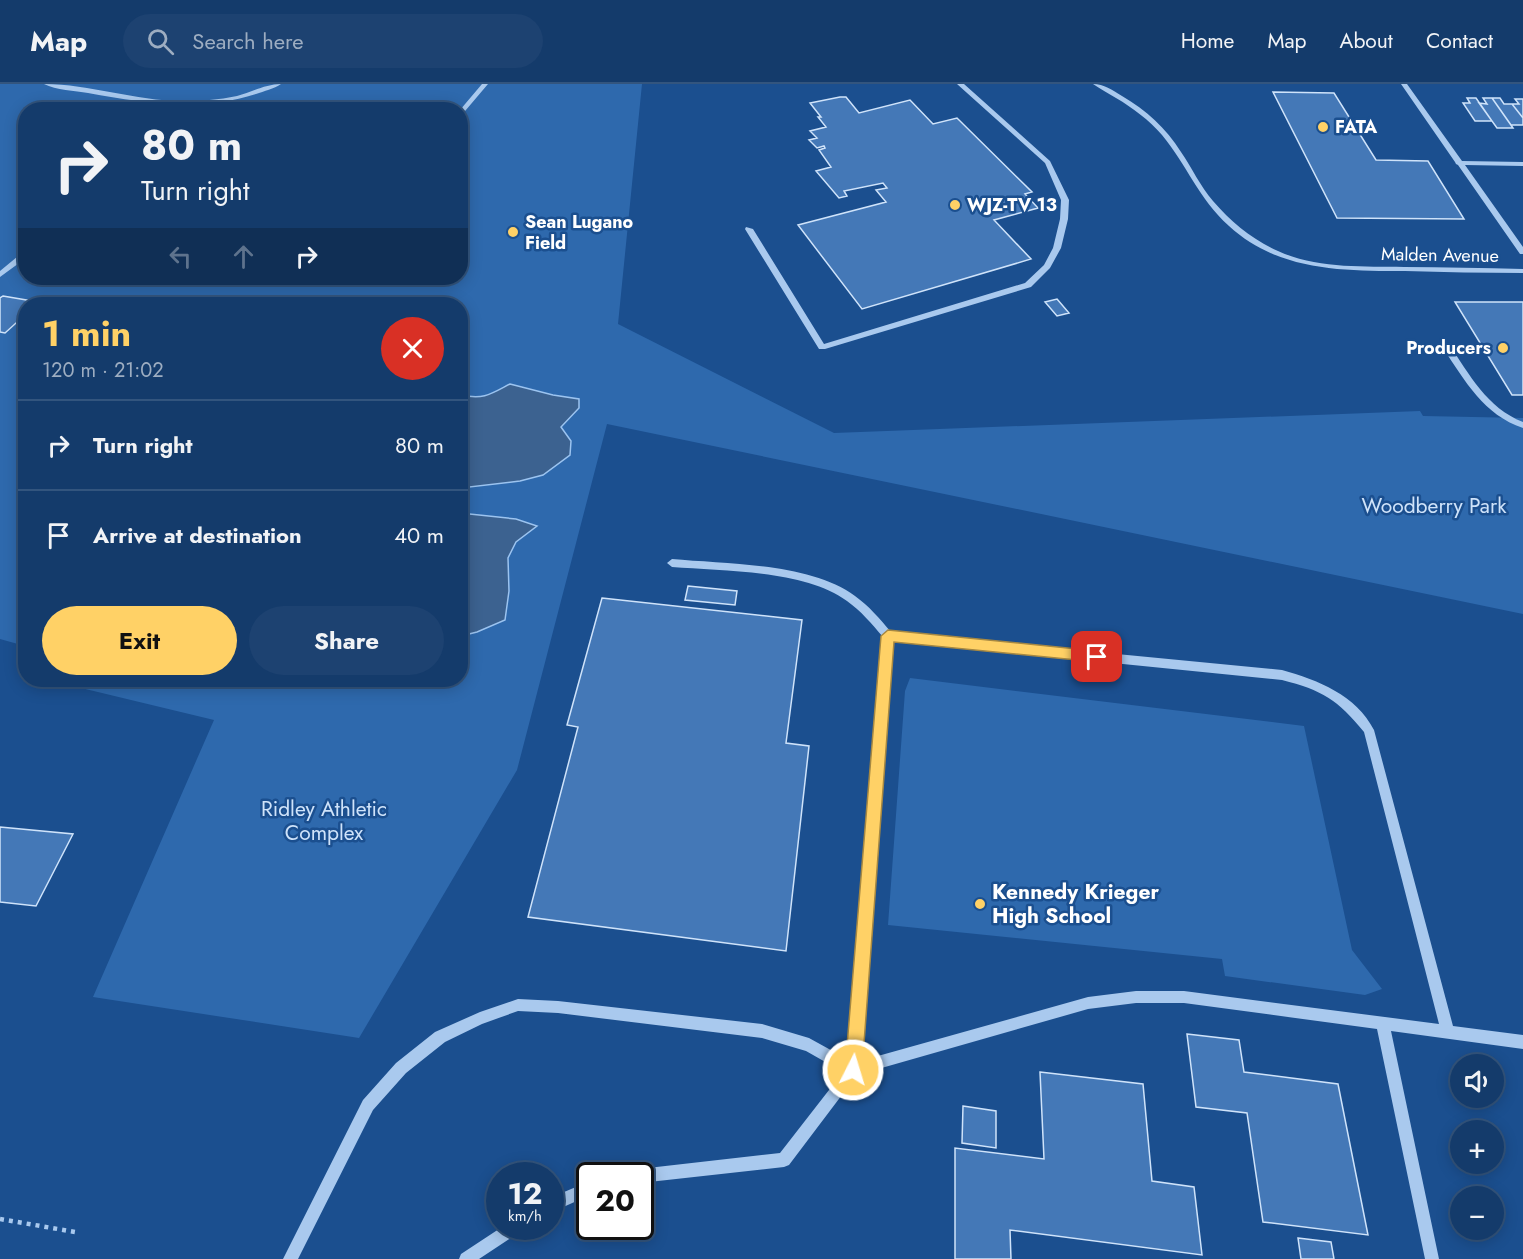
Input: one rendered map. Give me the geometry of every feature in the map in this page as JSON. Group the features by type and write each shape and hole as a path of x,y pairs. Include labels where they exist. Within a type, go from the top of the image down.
{"street":[{"path":"47,84 185,102"},
{"path":"205,102 250,94 278,84"},
{"path":"468,105 485,84"},
{"path":"749,228 822,347 1028,285 1047,266 1057,248 1065,200 1048,162 960,84"},
{"name":"Malden Avenue","path":"1096,84 1148,116 1161,129 1210,202 1246,237 1285,258 1329,268 1523,271"},
{"path":"1404,84 1458,164 1523,252"},
{"path":"1458,164 1523,164"},
{"path":"0,275 18,260"},
{"path":"1446,346 1477,391 1498,413 1523,425"},
{"path":"672,563 755,571 804,579 831,587 859,604 888,636 1282,675 1316,683 1339,696 1369,730 1372,738 1448,1033"},
{"path":"654,1174 784,1160 853,1070 888,636"},
{"path":"290,1259 368,1105 400,1068 440,1037 480,1018 518,1005 558,1007 762,1031 809,1045 853,1070 1088,1003 1136,997 1184,997 1523,1042"},
{"path":"1383,1025 1432,1259"},
{"path":"466,1259 495,1240"}],"path":[{"path":"0,1220 75,1232"}],"green space":[{"name":"Ridley Athletic Complex","path":"0,84 642,84 618,324 834,433 1420,411 1423,416 1523,418 1523,614 607,424 517,770 359,1038 93,997 214,720 77,687 468,687 468,297 18,297 18,644 0,639"},
{"path":"910,678 1304,726 1352,950 1382,989 1365,995 1225,976 1222,959 888,925 905,691"}],"shaded area":[{"path":"510,384 579,399 579,408 561,427 571,441 570,455 543,475 520,481 468,487 468,396 492,393"},
{"path":"468,514 516,519 537,526 516,542 508,558 509,591 505,620 468,634"}],"building":[{"name":"FATA","path":"1273,92 1334,93 1376,160 1428,161 1464,219 1337,218"},
{"name":"WJZ-TV 13","path":"846,97 859,113 910,100 933,124 957,118 1032,192 1025,194 1038,208 994,220 1031,259 862,309 798,225 886,202 876,190 887,188 883,183 844,191 847,196 839,198 816,171 831,167 819,150 825,148 824,146 817,148 809,140 817,138 810,131 826,127 810,103"},
{"path":"1467,98 1476,98 1492,121 1475,121 1463,103 1470,103"},
{"path":"1483,98 1492,98 1513,128 1497,128 1479,103 1487,104"},
{"path":"1492,98 1500,98 1504,104 1512,104 1523,118 1523,125 1511,125"},
{"path":"1515,99 1523,99 1523,118 1512,104 1519,104"},
{"path":"3,296 18,299 18,321 5,333 0,332 0,298"},
{"path":"1057,299 1069,313 1057,316 1045,302"},
{"name":"Producers","path":"1455,302 1523,302 1523,395 1512,395"},
{"path":"688,586 737,591 735,605 685,600"},
{"path":"602,598 802,620 786,743 809,746 786,951 528,917 578,727 567,725"},
{"path":"0,827 73,834 36,906 0,902"},
{"path":"1187,1034 1239,1040 1244,1072 1338,1084 1368,1235 1263,1222 1247,1113 1196,1107"},
{"path":"1040,1072 1143,1084 1152,1181 1194,1187 1202,1255 1010,1230 1011,1259 955,1259 955,1148 1044,1159"},
{"path":"963,1106 996,1111 996,1148 962,1143"},
{"path":"1298,1238 1331,1242 1334,1259 1301,1259"}],"place":[{"name":"FATA","path":"1323,127"},
{"name":"WJZ-TV 13","path":"955,205"},
{"name":"Sean Lugano Field","path":"513,232"},
{"name":"Producers","path":"1503,348"},
{"name":"Kennedy Krieger High School","path":"980,904"}],"route":[{"path":"853,1070 888,636 1097,657"}],"park label":[{"name":"Woodberry Park","path":"1434,506"}]}
